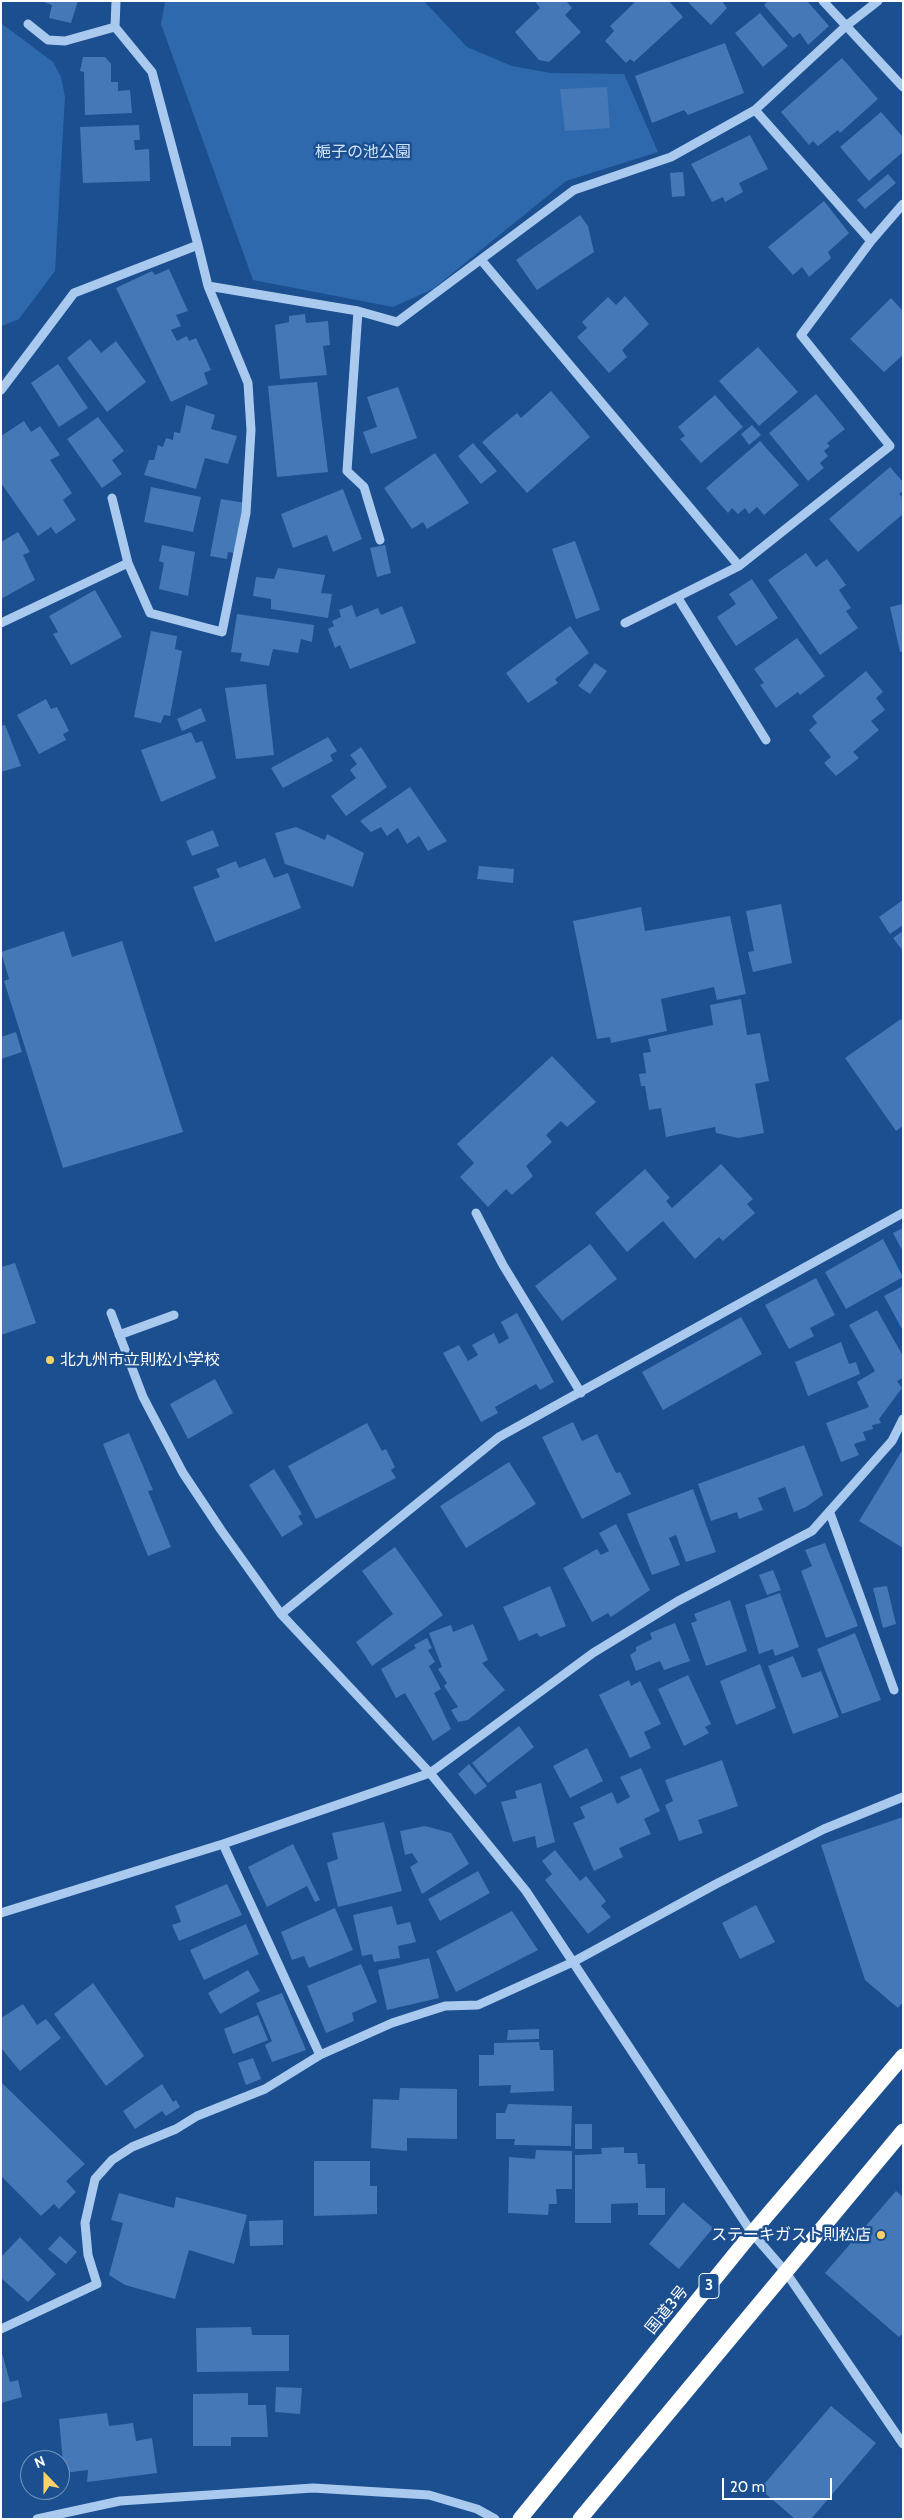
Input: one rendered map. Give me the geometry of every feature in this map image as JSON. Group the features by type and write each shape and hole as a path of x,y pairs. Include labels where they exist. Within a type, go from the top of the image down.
{"highway":[{"name":"国道3号","path":"520,2519 752,2233 903,2056"},
{"path":"580,2519 785,2271 903,2132"}],"street":[{"path":"112,498 128,562 150,613 222,632 246,513 250,430 248,383 208,286 152,72 115,27 116,1"},
{"path":"823,1 903,87"},
{"path":"208,286 358,311 398,322 482,261 574,190 671,157 755,110 846,26 878,1"},
{"path":"28,24 48,40 65,41 115,27"},
{"path":"755,110 872,241"},
{"path":"625,624 739,566 890,446 801,335 872,241 903,204"},
{"path":"1,390 74,293 198,245"},
{"path":"482,261 739,566"},
{"path":"358,311 347,471 364,487 380,540"},
{"path":"1,623 128,562"},
{"path":"678,598 766,740"},
{"path":"476,1213 503,1265 581,1393"},
{"path":"282,1614 499,1437 903,1213"},
{"path":"111,1312 143,1397 183,1473 221,1530 282,1614 430,1773 526,1891 752,2233 785,2271 903,2444"},
{"path":"119,1335 174,1315"},
{"path":"1,1913 223,1844 430,1773 593,1653 678,1601 812,1531 830,1513 892,1440 903,1419"},
{"path":"830,1513 894,1690"},
{"path":"1,2329 97,2284 88,2255 85,2224 96,2179 112,2160 132,2147 176,2129 198,2116 265,2089 320,2055 392,2023 446,2006 478,2005 573,1962 716,1884 824,1830 903,1797"},
{"path":"223,1844 320,2055"},
{"path":"37,2519 120,2501 313,2488 429,2495 476,2509 495,2519"}],"green space":[{"name":"梔子の池公園","path":"165,1 424,1 467,47 512,66 551,73 624,74 658,152 566,181 433,289 393,307 253,280 161,24"},
{"path":"1,23 53,62 61,77 65,97 55,271 19,319 2,326"}],"building":[{"path":"41,1 78,1 71,23 49,18 52,5"},
{"path":"535,1 566,1 572,8 565,15 581,32 549,62 539,60 515,32 540,8"},
{"path":"636,1 669,1 683,17 634,62 630,59 626,63 605,41 614,31 610,26"},
{"path":"687,1 722,1 727,8 711,25"},
{"path":"768,1 807,1 829,26 808,45 800,33 793,38 764,5"},
{"path":"760,13 788,46 763,67 735,33"},
{"path":"725,43 744,93 688,115 684,110 652,123 635,76"},
{"path":"83,57 105,57 111,64 111,82 118,82 118,91 130,90 132,113 85,115 84,72 80,71"},
{"path":"842,58 878,99 840,133 838,130 818,146 813,141 809,145 781,112"},
{"path":"607,87 610,128 565,131 560,89"},
{"path":"881,112 903,137 903,152 869,181 840,147"},
{"path":"139,125 140,140 134,140 135,150 149,149 150,181 83,183 80,127"},
{"path":"750,135 768,169 739,183 743,192 725,202 723,197 712,202 691,164"},
{"path":"683,172 685,196 672,197 670,173"},
{"path":"888,174 896,183 865,209 857,200"},
{"path":"824,201 849,233 828,252 831,258 809,277 802,267 793,275 768,247"},
{"path":"580,215 588,226 594,252 537,290 516,260"},
{"path":"169,269 188,311 176,315 181,326 171,330 177,341 187,336 189,341 196,338 211,370 204,373 208,384 171,402 116,288 152,271 155,275"},
{"path":"625,296 649,324 622,350 627,357 609,373 577,337 587,328 582,322 608,297 616,305"},
{"path":"891,298 903,311 903,355 884,372 850,339"},
{"path":"305,314 306,323 328,321 330,345 323,346 327,375 280,379 275,325 289,322 289,316"},
{"path":"90,339 101,353 116,341 146,382 107,412 67,358"},
{"path":"758,347 798,392 759,426 719,381"},
{"path":"58,364 88,408 59,427 31,383"},
{"path":"317,382 328,472 277,477 268,386"},
{"path":"398,387 417,438 371,454 363,432 377,427 367,397"},
{"path":"551,391 590,437 527,493 482,442 517,413 521,418"},
{"path":"816,394 845,429 827,443 830,446 824,451 828,456 820,463 824,468 808,481 769,433"},
{"path":"715,395 743,427 701,463 680,439 685,436 678,427"},
{"path":"186,405 215,415 211,429 237,436 228,464 205,458 196,489 144,475 149,460 154,460 158,445 163,447 166,438 173,440 174,432 180,433"},
{"path":"98,417 124,451 112,460 122,474 102,488 67,439"},
{"path":"24,421 31,432 40,426 60,455 50,460 72,493 63,500 76,520 56,534 51,527 38,536 1,483 1,436"},
{"path":"752,425 761,435 749,445 741,434"},
{"path":"760,441 799,485 764,515 757,507 749,514 745,508 738,514 732,508 728,513 706,488"},
{"path":"473,443 497,471 481,484 458,456"},
{"path":"435,453 469,503 427,529 423,522 412,529 384,488"},
{"path":"890,467 903,482 903,491 899,494 903,498 903,514 858,552 829,519"},
{"path":"151,487 201,497 193,532 144,522"},
{"path":"343,489 362,539 333,552 327,535 293,548 281,514"},
{"path":"221,499 245,503 235,553 228,552 227,559 210,556"},
{"path":"18,532 30,552 23,555 35,580 1,599 1,542"},
{"path":"575,541 600,610 576,619 552,549"},
{"path":"162,545 195,552 188,596 159,589 164,563 159,561"},
{"path":"385,545 391,573 377,577 370,548"},
{"path":"806,553 816,567 827,559 846,585 839,590 851,608 846,611 858,628 820,655 768,580"},
{"path":"278,568 325,575 321,593 332,594 328,618 271,609 271,599 253,596 256,577 274,579"},
{"path":"752,579 778,618 736,646 717,617 736,604 729,594"},
{"path":"95,590 122,637 71,665 53,634 58,632 49,616"},
{"path":"903,604 903,652 900,652 890,607"},
{"path":"352,605 356,617 378,608 381,615 402,606 416,643 350,669 340,645 335,648 328,629 334,626 332,621 341,617 339,610"},
{"path":"237,614 314,625 312,642 301,639 298,653 273,649 269,666 240,661 242,653 231,652"},
{"path":"570,626 589,653 555,679 558,683 528,703 506,673"},
{"path":"151,631 177,636 175,649 182,651 170,716 164,715 161,723 134,717"},
{"path":"797,638 825,676 800,695 798,692 776,708 760,685 764,683 754,669"},
{"path":"595,663 607,671 590,694 578,686"},
{"path":"866,671 883,692 876,698 885,710 871,721 879,730 853,752 859,758 836,776 824,763 831,757 809,730 817,723 812,716"},
{"path":"266,684 274,755 236,759 225,688"},
{"path":"46,699 51,709 57,707 69,731 63,734 66,740 39,754 17,715"},
{"path":"201,708 206,721 182,731 177,719"},
{"path":"5,725 21,766 1,772 1,726"},
{"path":"191,732 196,743 202,741 216,778 161,802 141,750"},
{"path":"328,737 337,751 330,755 333,761 283,788 271,768"},
{"path":"361,747 387,787 346,816 331,796 356,778 350,770 357,764 350,755"},
{"path":"410,787 447,841 428,851 419,836 407,844 398,828 387,836 381,827 371,832 360,821"},
{"path":"296,827 325,840 327,834 364,853 353,887 285,864 275,833"},
{"path":"213,830 219,846 192,856 186,841"},
{"path":"265,858 274,878 288,873 301,908 215,942 193,887 220,877 216,869 236,861 239,868"},
{"path":"479,866 514,869 513,883 477,879"},
{"path":"903,900 903,925 890,934 879,917"},
{"path":"781,904 792,963 753,972 748,952 754,951 746,911"},
{"path":"641,907 645,931 730,916 746,994 717,1000 714,987 661,999 667,1031 611,1043 610,1037 597,1039 573,921"},
{"path":"64,931 72,957 122,941 183,1132 63,1168 4,981 9,979 1,952"},
{"path":"903,931 903,951 893,938"},
{"path":"741,999 747,1035 760,1033 769,1081 755,1084 764,1133 738,1138 716,1133 715,1127 666,1137 661,1108 649,1110 645,1086 641,1086 639,1074 646,1073 643,1053 651,1052 648,1039 713,1025 710,1005"},
{"path":"901,1019 903,1022 903,1126 896,1131 845,1058"},
{"path":"16,1032 22,1052 1,1059 1,1037"},
{"path":"552,1056 596,1102 567,1127 561,1121 546,1135 552,1142 526,1166 533,1176 512,1195 506,1189 488,1207 460,1177 474,1163 457,1144"},
{"path":"721,1164 753,1199 747,1204 755,1213 723,1241 719,1237 695,1259 663,1221 627,1252 595,1213 645,1169 670,1198 666,1201 672,1208"},
{"path":"903,1228 903,1252 893,1233"},
{"path":"883,1239 903,1277 846,1309 825,1272"},
{"path":"590,1244 617,1279 562,1321 535,1286"},
{"path":"15,1263 36,1323 1,1335 1,1267"},
{"path":"816,1278 835,1315 810,1328 814,1336 789,1349 765,1305"},
{"path":"903,1286 903,1331 884,1296"},
{"path":"877,1310 903,1356 903,1378 897,1381 902,1388 879,1419 881,1423 872,1425 873,1429 863,1432 866,1440 854,1444 859,1455 841,1462 826,1423 869,1407 857,1382 875,1371 849,1325"},
{"path":"517,1313 554,1382 540,1390 536,1384 495,1407 498,1413 481,1422 443,1353 459,1345 468,1361 478,1355 472,1345 494,1333 499,1344 509,1338 501,1322"},
{"path":"741,1317 762,1354 663,1410 642,1372"},
{"path":"841,1342 849,1364 856,1362 860,1374 808,1396 795,1362"},
{"path":"215,1379 233,1413 188,1439 170,1404"},
{"path":"573,1422 582,1441 597,1434 616,1473 620,1472 631,1494 582,1519 542,1437"},
{"path":"367,1423 382,1451 386,1449 395,1467 391,1470 396,1478 316,1519 288,1466"},
{"path":"129,1433 153,1490 148,1491 171,1547 148,1556 103,1444"},
{"path":"804,1445 823,1495 806,1507 794,1512 785,1487 758,1498 763,1510 739,1519 737,1512 711,1521 698,1484"},
{"path":"903,1449 903,1548 859,1521"},
{"path":"509,1462 536,1504 466,1548 440,1506"},
{"path":"274,1469 302,1514 298,1516 303,1524 282,1537 249,1485"},
{"path":"693,1489 716,1552 686,1562 676,1535 669,1538 680,1565 652,1575 627,1514"},
{"path":"616,1524 650,1590 611,1617 608,1613 592,1622 563,1568 597,1549 601,1555 609,1551 599,1533"},
{"path":"825,1543 858,1626 826,1638 801,1571 812,1566 805,1550"},
{"path":"395,1547 443,1615 372,1666 356,1642 393,1614 362,1571"},
{"path":"773,1570 781,1590 767,1595 759,1575"},
{"path":"550,1586 566,1626 540,1637 537,1633 519,1641 503,1607"},
{"path":"887,1586 896,1624 883,1628 873,1588"},
{"path":"780,1593 799,1647 775,1656 773,1649 759,1654 745,1605"},
{"path":"730,1600 747,1651 706,1666 691,1623 697,1621 694,1614"},
{"path":"675,1623 690,1661 664,1670 660,1661 636,1671 630,1655 636,1651 636,1647 652,1639 650,1633"},
{"path":"473,1624 488,1660 482,1663 505,1690 468,1720 458,1722 451,1710 458,1707 444,1686 447,1683 438,1669 442,1667 429,1633 451,1625 453,1632"},
{"path":"855,1633 881,1700 842,1714 817,1649"},
{"path":"427,1638 432,1648 428,1650 435,1662 429,1666 441,1689 434,1693 451,1729 433,1741 405,1693 396,1698 381,1669 416,1648 414,1645"},
{"path":"793,1656 802,1678 821,1671 839,1717 793,1734 768,1666"},
{"path":"760,1664 776,1708 736,1725 720,1681"},
{"path":"688,1675 711,1724 705,1727 709,1733 684,1746 658,1689"},
{"path":"629,1680 631,1686 640,1681 661,1724 644,1732 651,1748 630,1758 599,1695"},
{"path":"519,1726 534,1747 488,1783 472,1763"},
{"path":"587,1748 603,1781 570,1798 553,1766"},
{"path":"722,1760 738,1806 698,1820 703,1833 679,1841 665,1805 673,1801 665,1780"},
{"path":"469,1764 487,1786 475,1795 458,1774"},
{"path":"641,1768 660,1811 644,1819 651,1834 619,1848 623,1857 594,1871 573,1823 585,1818 580,1807 612,1792 617,1804 630,1797 620,1777"},
{"path":"541,1783 555,1842 537,1848 535,1836 513,1842 501,1802 517,1798 515,1791"},
{"path":"903,1817 903,2002 898,2008 865,1980 821,1845"},
{"path":"384,1822 402,1891 338,1907 327,1863 338,1859 332,1833"},
{"path":"425,1826 451,1833 469,1864 422,1894 410,1867 418,1862 412,1853 405,1855 400,1831"},
{"path":"293,1844 320,1900 315,1902 307,1886 267,1907 248,1867"},
{"path":"555,1850 580,1881 586,1876 606,1901 601,1906 611,1917 588,1934 545,1880 552,1874 542,1861"},
{"path":"478,1871 490,1893 440,1921 428,1899"},
{"path":"227,1884 242,1915 179,1941 172,1925 181,1922 175,1906"},
{"path":"756,1905 775,1942 740,1959 722,1923"},
{"path":"392,1906 397,1925 410,1922 416,1942 398,1946 400,1958 374,1962 372,1954 362,1956 353,1915"},
{"path":"335,1908 353,1950 309,1968 304,1956 292,1960 281,1932"},
{"path":"512,1911 538,1950 456,1992 436,1951"},
{"path":"246,1924 259,1954 204,1980 190,1950"},
{"path":"429,1958 439,1998 387,2010 378,1970"},
{"path":"361,1964 377,2002 352,2013 354,2021 326,2033 307,1986"},
{"path":"248,1970 260,1991 220,2014 208,1993"},
{"path":"93,1983 144,2056 106,2086 54,2014"},
{"path":"282,1993 306,2050 272,2062 265,2045 272,2041 256,2003"},
{"path":"23,2004 37,2025 46,2019 61,2038 20,2071 1,2048 1,2018"},
{"path":"258,2015 268,2040 233,2054 224,2029"},
{"path":"539,2029 539,2039 507,2040 508,2030"},
{"path":"539,2042 540,2050 553,2050 554,2091 510,2093 511,2085 479,2086 479,2055 494,2055 494,2043"},
{"path":"253,2058 261,2079 246,2085 238,2063"},
{"path":"1,2082 85,2164 66,2181 76,2192 59,2209 54,2204 41,2216 1,2176"},
{"path":"162,2084 173,2102 176,2100 180,2107 166,2116 162,2111 135,2129 123,2111"},
{"path":"400,2088 457,2089 457,2139 407,2138 407,2151 371,2148 373,2099 399,2100"},
{"path":"508,2104 572,2106 571,2146 514,2145 515,2139 496,2139 496,2113 505,2113"},
{"path":"575,2124 592,2124 592,2149 575,2149"},
{"path":"624,2147 624,2153 637,2153 638,2164 645,2164 646,2188 665,2188 665,2215 638,2215 638,2203 611,2204 611,2223 575,2223 575,2155 602,2154 601,2148"},
{"path":"536,2150 572,2151 572,2189 556,2189 557,2204 549,2204 548,2215 508,2213 509,2157 535,2159"},
{"path":"314,2161 370,2161 370,2186 377,2186 377,2214 314,2216"},
{"name":"ステーキガスト則松店","path":"896,2191 903,2197 903,2333 899,2337 825,2273"},
{"path":"119,2193 174,2208 176,2197 247,2215 234,2264 189,2250 175,2299 125,2285 109,2275 123,2223 111,2220"},
{"path":"683,2202 713,2228 679,2269 649,2244"},
{"path":"283,2220 283,2245 250,2246 249,2221"},
{"path":"60,2236 77,2252 66,2264 48,2249"},
{"path":"20,2237 56,2274 28,2302 1,2278 1,2257"},
{"path":"251,2327 252,2335 289,2335 289,2371 197,2372 196,2328"},
{"path":"2,2353 10,2382 18,2380 22,2397 1,2403"},
{"path":"276,2387 302,2388 300,2414 275,2412"},
{"path":"248,2393 248,2405 266,2405 268,2437 231,2437 231,2446 193,2446 193,2394"},
{"path":"831,2406 876,2443 811,2519 795,2519 760,2489"},
{"path":"107,2413 109,2426 133,2423 136,2441 152,2438 157,2473 87,2482 88,2470 70,2472 70,2450 62,2450 59,2419"}],"place":[{"name":"北九州市立則松小学校","path":"50,1360"},
{"name":"ステーキガスト則松店","path":"881,2235"}]}
